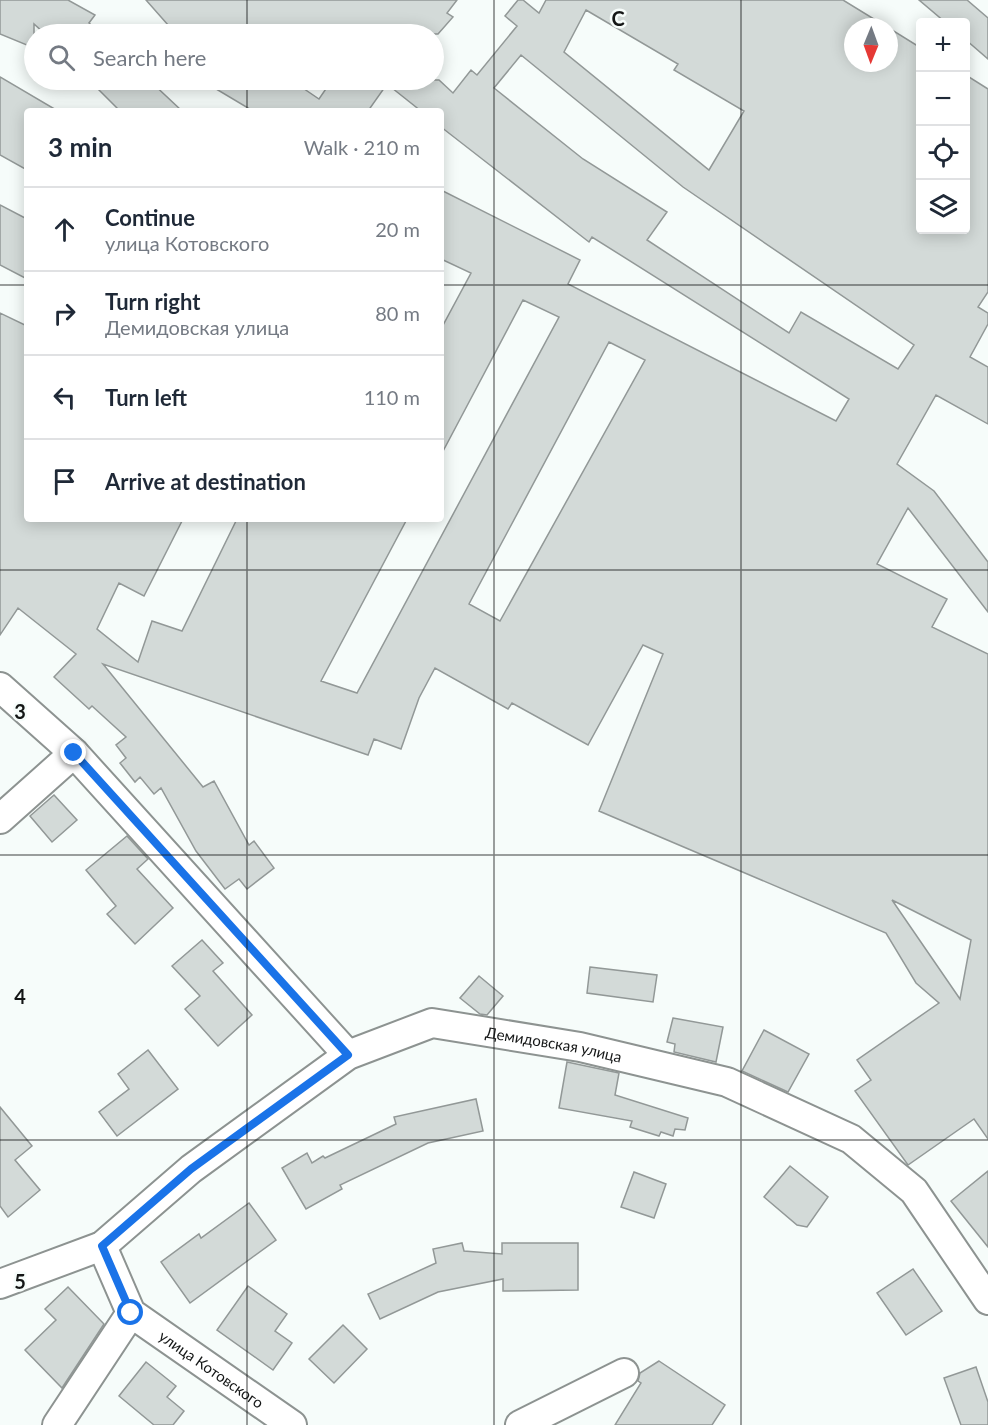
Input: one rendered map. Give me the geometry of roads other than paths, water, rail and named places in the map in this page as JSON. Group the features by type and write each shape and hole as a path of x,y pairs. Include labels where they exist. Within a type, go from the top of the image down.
{"street":[{"path":"0,687 74,753 348,1055"},
{"path":"0,819 74,753"},
{"name":"Демидовская улица","path":"102,1246 191,1169 348,1055 432,1023 579,1047 727,1082 851,1139 914,1191 988,1300"},
{"path":"0,1284 102,1246 131,1313 57,1425"},
{"name":"улица Котовского","path":"131,1313 292,1425"},
{"path":"520,1425 624,1373"}]}
